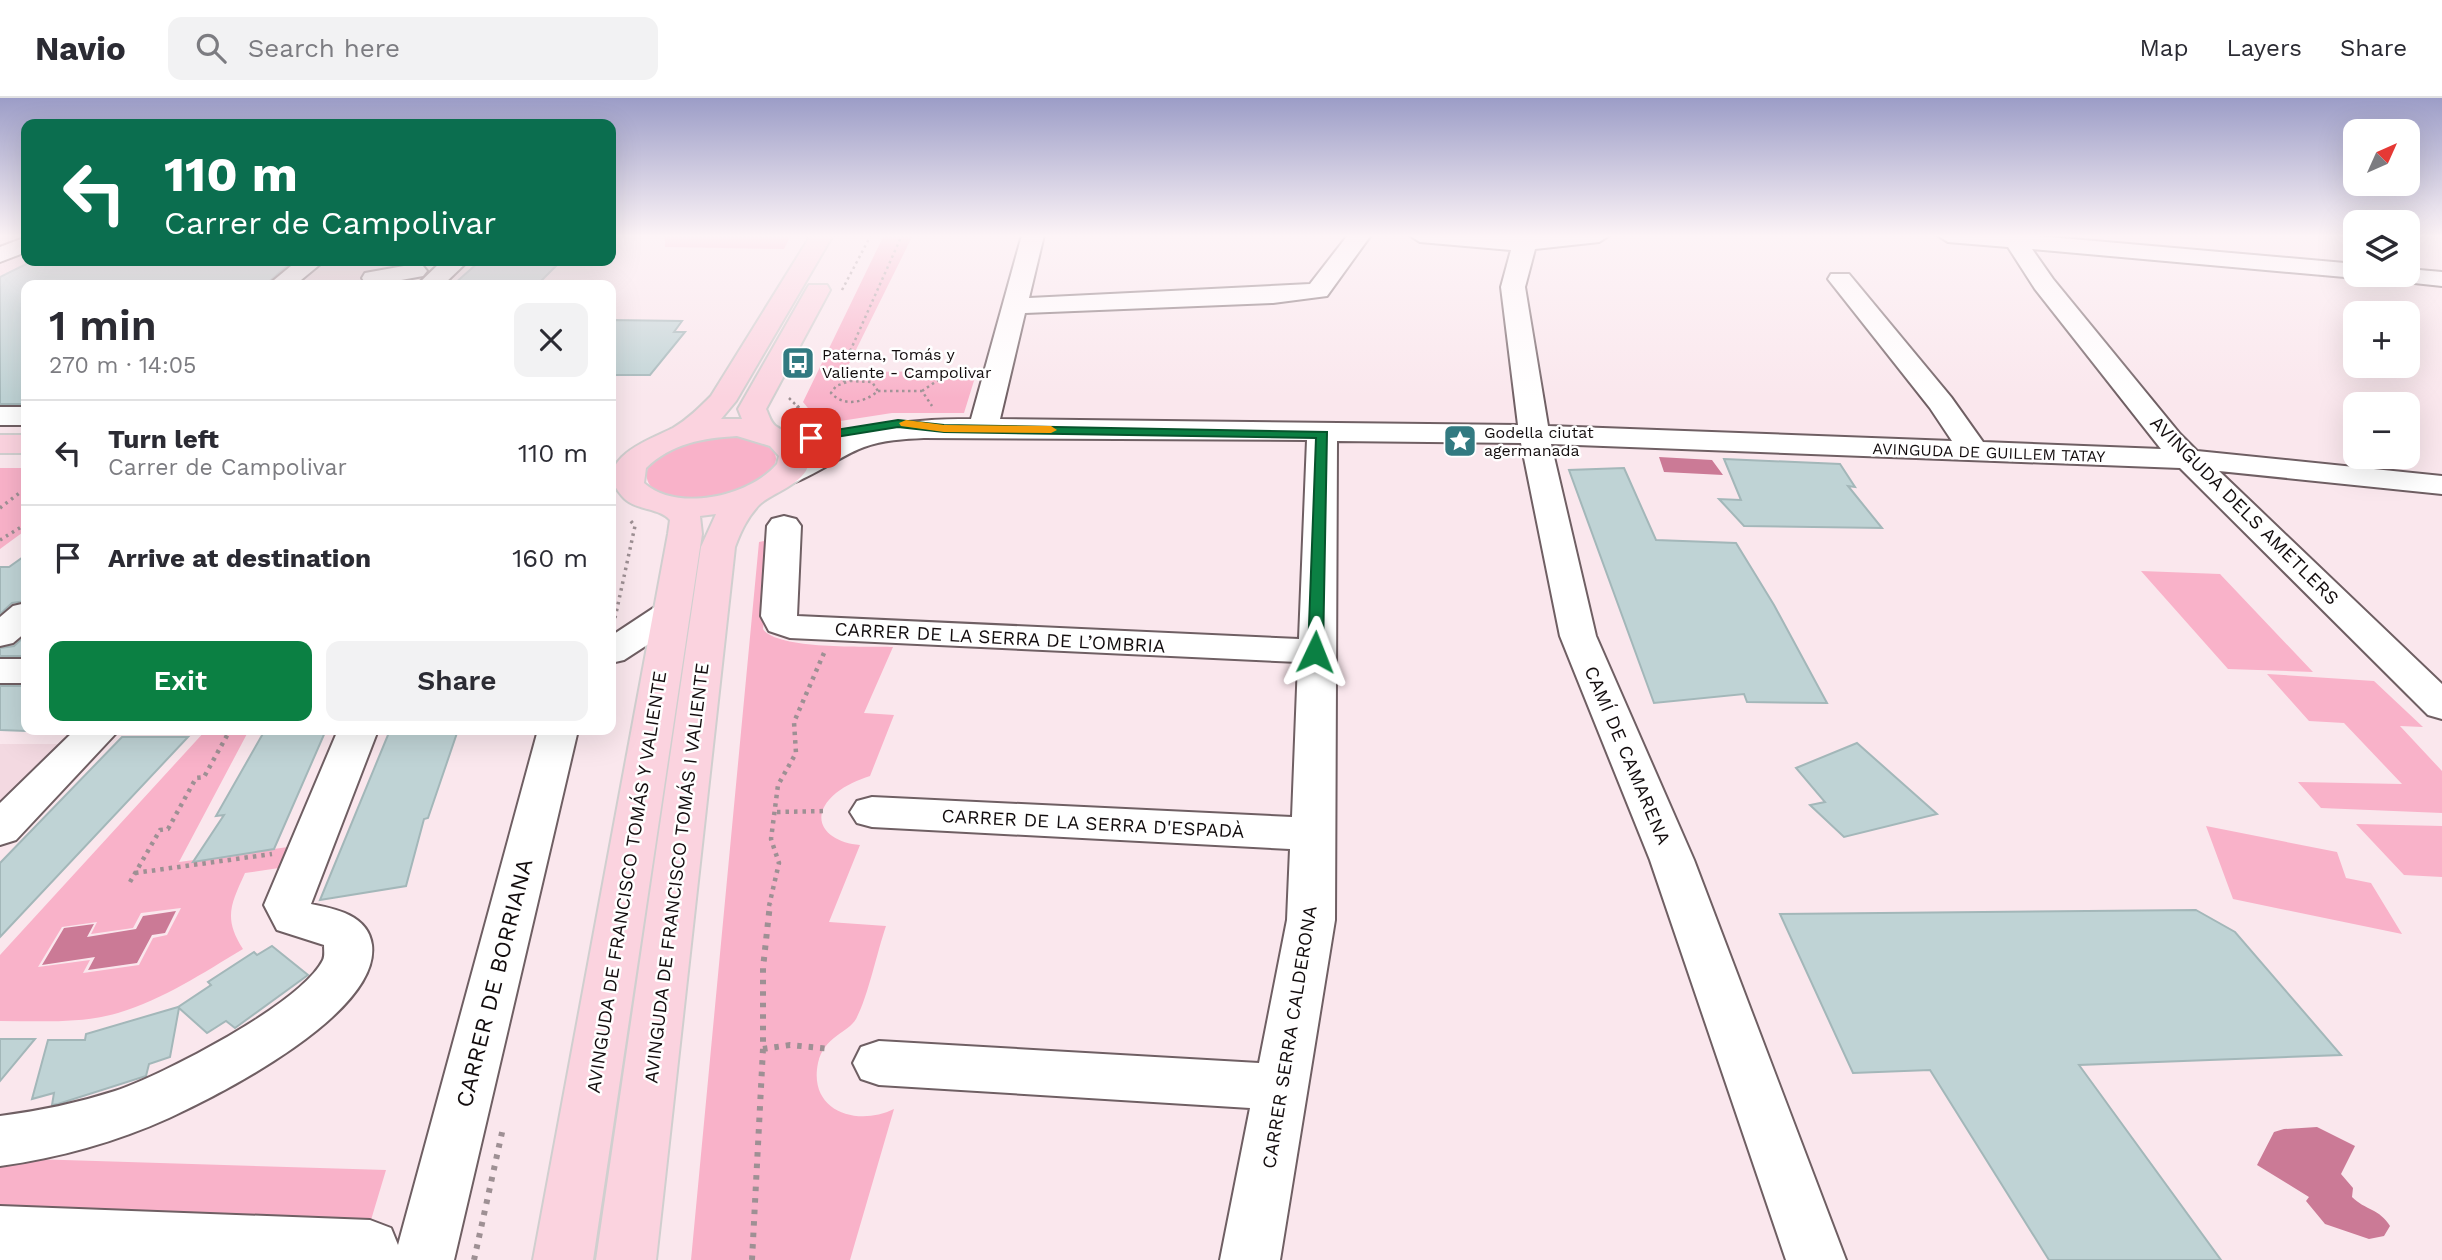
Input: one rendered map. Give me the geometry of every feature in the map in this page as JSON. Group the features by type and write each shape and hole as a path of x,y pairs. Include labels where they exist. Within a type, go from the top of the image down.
{"main road":[{"path":"765,488 703,507 676,508 639,497 619,474 703,421 722,401 789,289"},
{"path":"768,432 752,409 819,289"},
{"path":"616,448 723,428 768,432"},
{"name":"AVINGUDA DE FRANCISCO TOMÁS I VALIENTE","path":"626,1260 718,547 730,518 790,467 793,454 788,443 768,432"},
{"path":"0,444 21,444"},
{"path":"0,455 21,456"},
{"name":"AVINGUDA DE FRANCISCO TOMÁS Y VALIENTE","path":"563,1260 686,519 676,508"}],"street":[{"path":"983,428 1018,289"},
{"path":"1014,306 1273,296 1319,289"},
{"name":"CAMÍ DE CAMARENA","path":"1513,289 1534,434 1577,636 1672,860 1816,1260"},
{"path":"1848,289 1941,403 1975,451"},
{"name":"AVINGUDA DELS AMETLERS","path":"2048,289 2169,440 2442,706"},
{"path":"0,416 21,416"},
{"path":"768,432 822,437 898,423 939,419"},
{"path":"765,488 811,458 848,441 939,419"},
{"name":"AVINGUDA DE GUILLEM TATAY","path":"939,419 983,428 1322,434 1534,434 2189,459 2442,485"},
{"name":"CARRER SERRA CALDERONA","path":"1250,1260 1311,920 1322,434"},
{"path":"0,436 21,437"},
{"name":"CARRER DE LA SERRA DE L’OMBRIA","path":"785,526 779,616 790,626 1315,652"},
{"path":"616,636 671,613"},
{"path":"0,635 21,618"},
{"path":"0,671 21,671"},
{"path":"0,829 94,735"},
{"path":"0,1141 34,1137 88,1124 178,1090 275,1033 331,989 346,969 350,951 348,939 337,930 294,916 287,905 356,735"},
{"name":"CARRER DE BORRIANA","path":"430,1252 557,735"},
{"name":"CARRER DE LA SERRA D'ESPADÀ","path":"872,812 1313,834"},
{"path":"879,1063 1282,1087"},
{"path":"0,1234 279,1252 370,1248"}],"path":[{"path":"845,383 839,376 878,289"},
{"path":"878,391 872,382 845,383 831,393 836,399 864,400 878,391 922,391 947,374 998,374"},
{"path":"922,391 939,419"},
{"path":"0,508 21,493"},
{"path":"616,619 635,526 627,516"},
{"path":"0,540 21,527"},
{"path":"752,1260 763,1049 764,968 769,907 779,863 771,839 778,785 796,753 794,722 826,650"},
{"path":"131,882 160,830 168,829 196,778 204,777 227,735"},
{"path":"776,812 828,811"},
{"path":"135,873 277,853"},
{"path":"763,1049 790,1045 831,1049"}],"shaded area":[{"path":"0,289 21,289 21,424 0,424"},
{"path":"858,289 886,289 845,372 977,371 964,413 892,413 821,424 803,402"},
{"path":"732,436 766,445 776,456 769,472 759,481 732,494 701,500 671,497 659,493 649,484 647,471 652,461 661,453 696,440"},
{"path":"1659,457 1712,460 1723,475 1664,472"},
{"path":"0,468 21,468 21,534 0,549"},
{"path":"764,541 771,547 763,629 772,636 803,644 893,647 864,713 894,715 870,776 836,793 822,812 824,828 830,835 838,840 860,845 829,922 886,926 856,1019 825,1047 818,1063 820,1093 838,1111 865,1116 894,1109 850,1260 691,1260 759,542"},
{"path":"2141,571 2220,574 2313,672 2228,669"},
{"path":"2267,674 2374,681 2423,727 2400,726 2442,771 2442,813 2321,808 2298,782 2402,784 2344,723 2309,721"},
{"path":"201,735 246,735 179,862 288,847 279,868 245,873 240,884 233,902 231,920 243,949 183,985 118,1013 60,1021 0,1021 0,955","holes":["181,908 167,935 153,938 139,965 83,973 90,960 38,967 62,927 97,922 91,934 133,928 141,913"]},
{"path":"0,744 65,744 0,808"},
{"path":"2356,824 2442,826 2442,877 2404,875"},
{"path":"2206,826 2337,852 2346,878 2371,883 2402,934 2233,899"},
{"path":"176,911 165,933 152,935 137,963 88,970 95,957 42,965 64,928 94,924 87,937 136,929 143,916"},
{"path":"2317,1127 2355,1146 2341,1174 2353,1188 2352,1197 2386,1220 2390,1226 2384,1236 2369,1239 2325,1224 2306,1201 2309,1197 2257,1165 2274,1132"},
{"path":"0,1158 386,1170 359,1260 0,1260"}],"building":[{"path":"0,289 21,289 21,404 0,404"},
{"path":"616,320 682,321 674,332 685,332 650,375 616,375"},
{"path":"1724,459 1840,464 1855,487 1848,486 1882,528 1744,526 1719,499 1741,500"},
{"path":"1624,468 1656,540 1736,543 1774,605 1827,703 1747,702 1744,694 1654,703 1569,470"},
{"path":"21,559 21,602 12,603 0,614 0,567 9,567"},
{"path":"21,640 21,656 0,656 0,648 14,646"},
{"path":"0,686 21,686 21,731 0,730"},
{"path":"262,735 324,735 274,849 193,862 224,815 216,816"},
{"path":"388,735 456,735 428,818 424,819 406,886 320,900"},
{"path":"122,737 188,737 0,937 0,863"},
{"path":"1857,743 1937,814 1844,837 1810,805 1825,802 1796,768"},
{"path":"2196,910 2235,932 2341,1055 2079,1065 2221,1260 2049,1260 1930,1070 1853,1073 1780,914"},
{"path":"272,946 308,975 235,1028 226,1021 207,1033 179,1008 170,1057 149,1064 146,1076 58,1104 52,1105 54,1093 32,1099 48,1040 85,1040 86,1034 178,1007 211,985 208,982 254,952 257,955"},
{"path":"0,1039 35,1039 0,1081"}],"slow traffic":[{"path":"906,423 944,428 1051,430"}],"place":[{"name":"Paterna, Tomás y Valiente - Campolivar","path":"798,363"},
{"name":"Godella ciutat agermanada","path":"1460,441"}],"route":[{"path":"811,438 898,423 944,428 1322,434 1315,652"}]}
